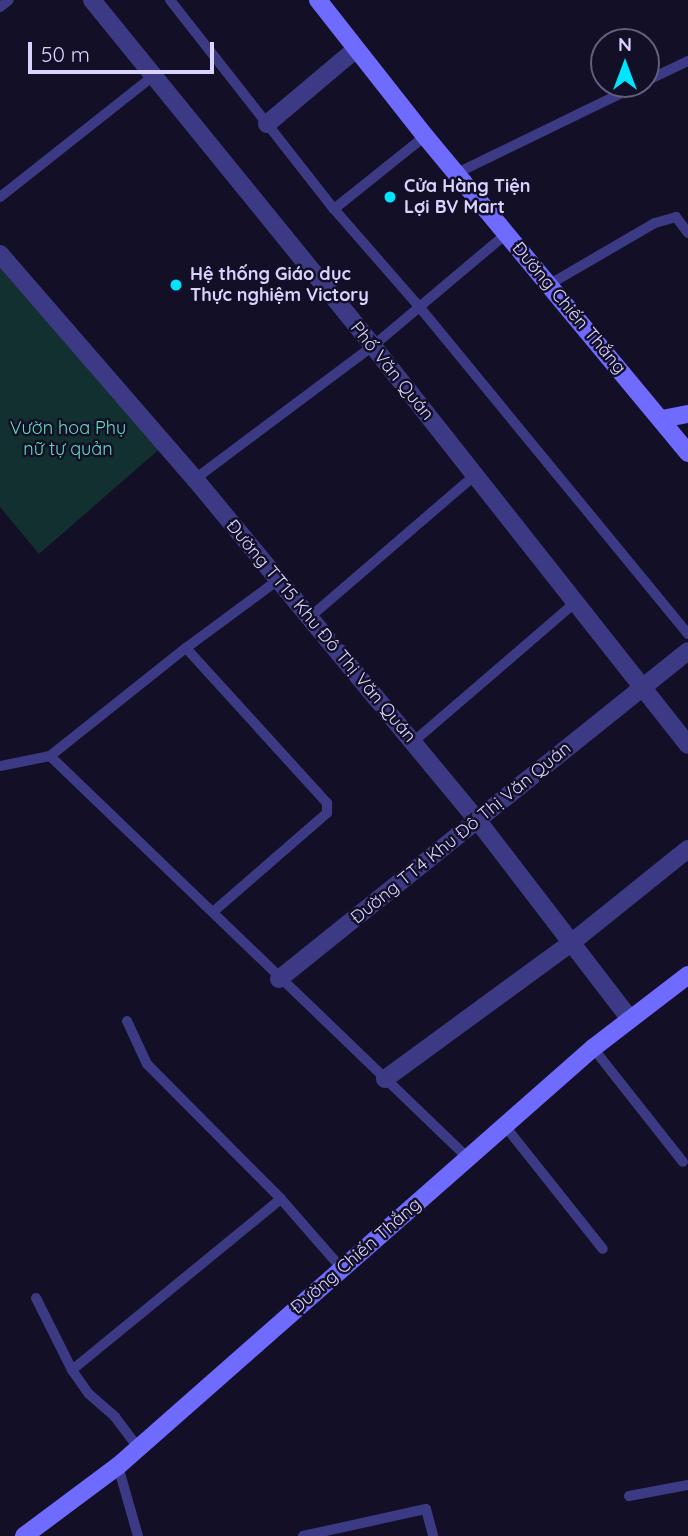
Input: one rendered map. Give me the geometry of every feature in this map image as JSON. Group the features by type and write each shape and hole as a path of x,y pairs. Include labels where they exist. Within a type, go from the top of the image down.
{"street":[{"name":"Phố Văn Quán","path":"92,0 373,346 688,745"},
{"name":"Đường Chiến Thắng","path":"318,0 425,136 687,450"},
{"path":"267,124 355,50"},
{"name":"Đường TT15 Khu Đô Thị Văn Quán","path":"0,254 195,479 413,742 478,821 630,1019"},
{"path":"662,419 688,414"},
{"name":"Đường TT4 Khu Đô Thị Văn Quán","path":"279,979 688,651"},
{"path":"385,1079 571,943 688,849"},
{"name":"Đường Chiến Thắng","path":"24,1536 118,1466 593,1048 688,975"}],"lane":[{"path":"0,7 9,0"},
{"path":"170,0 334,209 419,307 688,634"},
{"path":"660,74 688,61"},
{"path":"0,197 153,76"},
{"path":"457,173 611,98"},
{"path":"334,209 425,136"},
{"path":"550,284 655,223 676,217 688,233"},
{"path":"195,479 373,346 507,233"},
{"path":"310,617 475,475"},
{"path":"0,766 50,756 186,648 278,580"},
{"path":"413,742 576,602"},
{"path":"186,648 327,803 327,813 213,912"},
{"path":"50,756 468,1158"},
{"path":"127,1021 147,1064 281,1199 342,1269"},
{"path":"593,1048 683,1163"},
{"path":"505,1126 603,1249"},
{"path":"72,1370 281,1199"},
{"path":"37,1298 72,1370 89,1394 115,1417 138,1447"},
{"path":"118,1466 138,1536"},
{"path":"629,1496 688,1485"},
{"path":"303,1536 426,1509 433,1536"}],"green space":[{"name":"Vườn hoa Phụ nữ tự quản","path":"0,261 163,446 39,554 0,507"}],"place":[{"name":"Cửa Hàng Tiện Lợi BV Mart","path":"390,197"},
{"name":"Hệ thống Giáo dục Thực nghiệm Victory","path":"176,285"}]}
